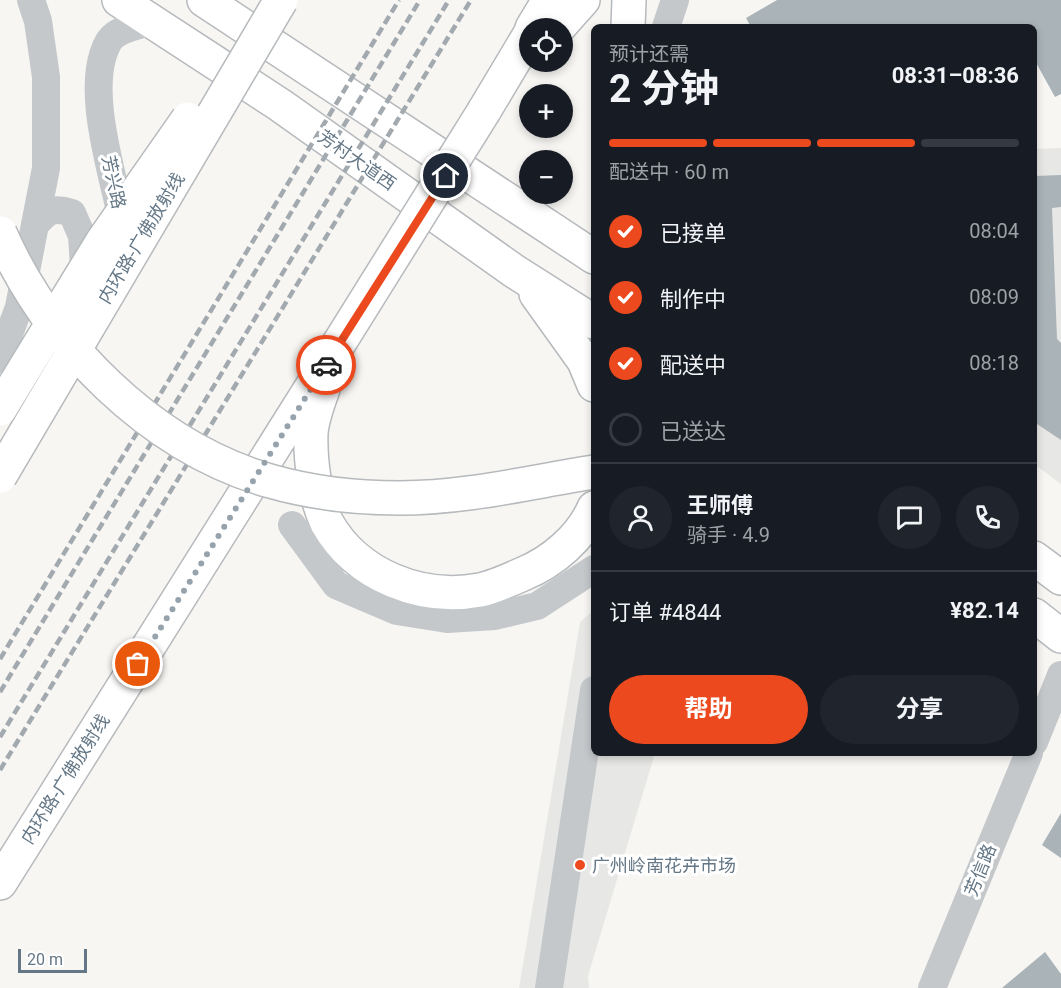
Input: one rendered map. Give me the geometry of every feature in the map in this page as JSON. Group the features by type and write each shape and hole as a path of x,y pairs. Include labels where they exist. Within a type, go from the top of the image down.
{"highway":[{"name":"芳村大道西","path":"119,0 280,105 514,271 591,320"},
{"path":"204,0 591,255"},
{"path":"0,409 102,242 273,0"},
{"name":"内环路-广佛放射线","path":"0,476 281,0"},
{"path":"538,18 549,0"},
{"path":"567,18 583,0"},
{"path":"628,24 629,0"},
{"name":"内环路-广佛放射线","path":"0,883 434,195 519,52"},
{"path":"484,111 519,72"},
{"path":"0,233 13,264 35,299 65,341 93,372 128,403 176,437 228,465 268,481 310,491 391,498 446,496 591,472"},
{"path":"514,271 560,325 584,361 591,378"},
{"path":"338,345 311,432 313,467 327,522 345,546 374,571 400,585 428,591 481,590 532,570 553,557 574,539 591,512"},
{"path":"1037,560 1061,578"},
{"path":"1037,605 1061,624"},
{"path":"1037,617 1061,636"}],"street":[{"path":"0,359 15,325 46,168 48,126 46,77 38,21 31,0"},
{"path":"667,24 675,0"},
{"name":"芳兴路","path":"0,482 85,343 108,302 123,265 126,239 102,129 98,92 101,64 109,41 117,33 150,22"},
{"path":"35,225 48,211 57,208 72,213 78,222 86,290 85,343"},
{"path":"292,525 336,585 397,611 447,619 495,616 537,606 591,571"},
{"path":"1037,735 1061,675"},
{"path":"549,988 591,710"},
{"name":"芳信路","path":"932,988 1028,756"}],"shaded area":[{"path":"1061,148 1061,484 1037,466 1037,149"},
{"name":"广州岭南花卉市场","path":"591,613 591,756 654,756 588,976 589,988 519,988 580,622"}],"building":[{"path":"777,0 1061,0 1061,94 1055,97 1037,64 1037,24 749,24 746,18"},
{"path":"1061,175 1061,207 1052,208 1057,339 1061,343 1061,440 1037,424 1037,176"},
{"path":"1061,813 1061,858 1042,845"},
{"path":"1045,952 1061,974 1061,988 1002,988"}],"railway":[{"path":"0,659 399,0"},
{"path":"0,692 420,0"},
{"path":"0,737 449,0"},
{"path":"0,770 471,0"}],"way so far":[{"path":"138,664 326,365"}],"place":[{"name":"广州岭南花卉市场","path":"580,865"}],"route":[{"path":"326,365 446,176"}]}
